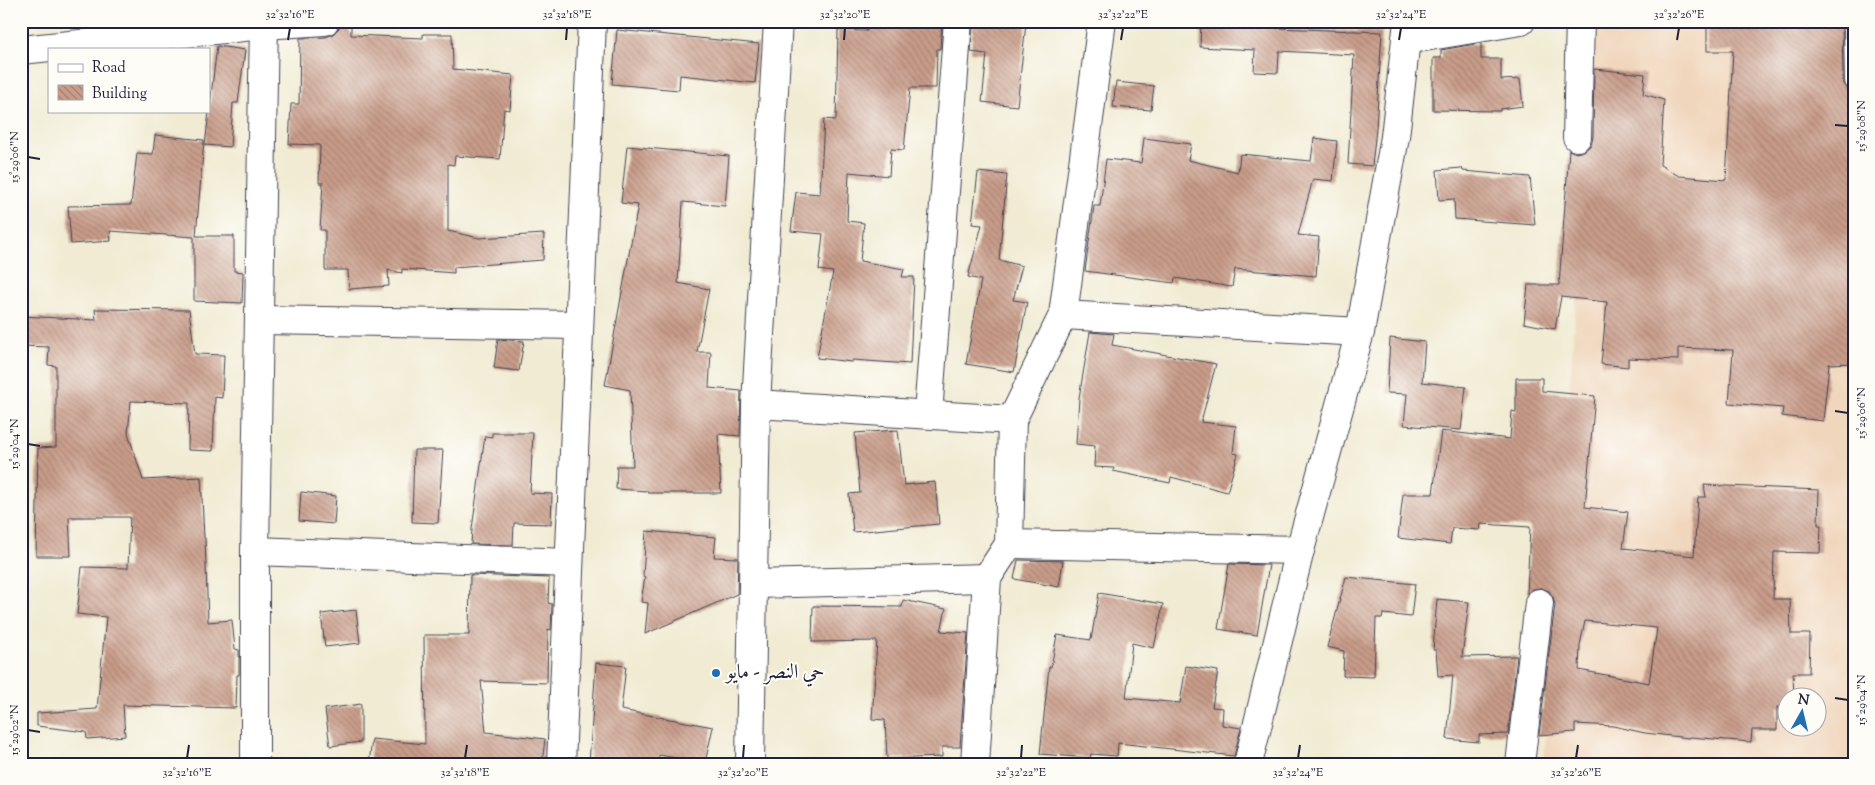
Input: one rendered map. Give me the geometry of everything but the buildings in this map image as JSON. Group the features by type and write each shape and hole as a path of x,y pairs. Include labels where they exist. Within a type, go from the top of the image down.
{"street":[{"path":"21,50 264,23 325,21"},
{"path":"561,764 592,21"},
{"path":"750,764 756,404 778,21"},
{"path":"928,414 958,21"},
{"path":"975,764 986,578 1009,544 1012,420 1062,315 1102,21"},
{"path":"1248,764 1300,550 1360,332 1395,137 1407,31 1431,35 1521,21"},
{"path":"1577,137 1580,21"},
{"path":"255,764 255,551 264,23"},
{"path":"1062,315 1360,332"},
{"path":"259,320 578,325"},
{"path":"756,404 1012,420"},
{"path":"1009,544 1300,550"},
{"path":"255,551 569,564"},
{"path":"753,584 986,578"},
{"path":"1520,764 1539,603"}],"lane":[{"path":"1853,21 1854,81"}],"shaded area":[{"path":"1595,21 1854,21 1854,764 1544,764"}],"place":[{"name":"حي النصر - مايو","path":"716,673"}]}
